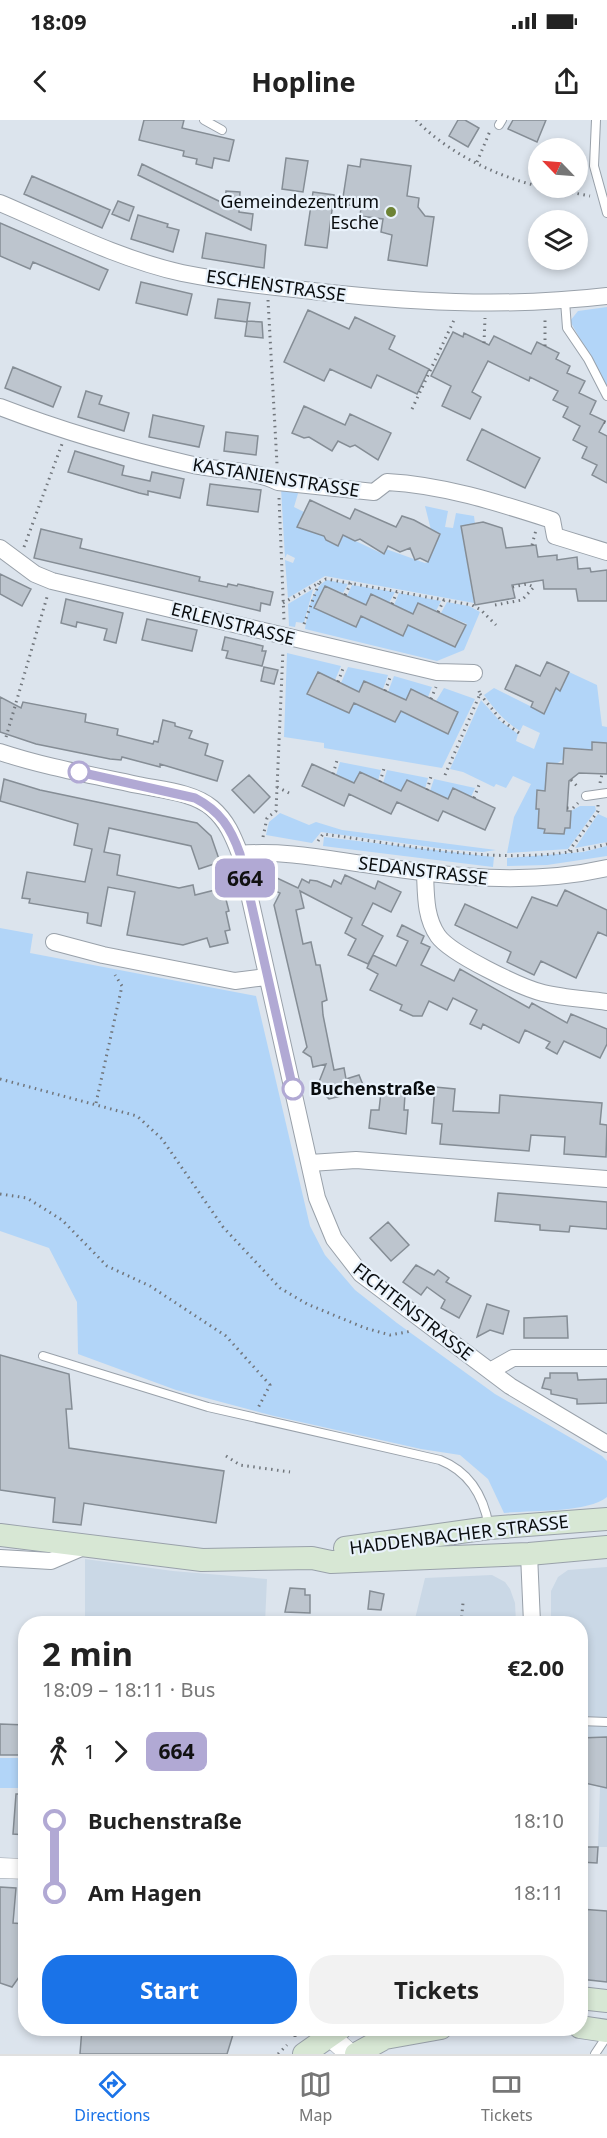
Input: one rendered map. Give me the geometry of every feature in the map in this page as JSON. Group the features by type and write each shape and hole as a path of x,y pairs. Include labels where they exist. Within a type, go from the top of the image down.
{"main road":[{"name":"HADDENBACHER STRASSE","path":"312,1558 330,1550 489,1528 607,1519"},
{"path":"528,1526 529,1554"},
{"path":"438,1558 449,1550 470,1547 485,1536 489,1528"},
{"name":"HADDENBACHER STRASSE","path":"0,1535 202,1560 312,1558 331,1562 529,1554 606,1547"},
{"path":"588,1999 607,2001"},
{"path":"588,2028 607,2031"},
{"path":"295,2050 321,2036"},
{"path":"353,2054 385,2038 396,2036"}],"street":[{"name":"ESCHENSTRASSE","path":"0,203 130,258 182,273 350,296 462,303 565,301 607,296"},
{"name":"KASTANIENSTRASSE","path":"0,407 66,432 211,470 268,477 278,482 374,492 387,482 413,483 468,495 552,520 555,536 607,552"},
{"name":"ERLENSTRASSE","path":"0,548 18,563 52,580 437,672 474,673"},
{"name":"FICHTENSTRASSE","path":"1,752 30,762 195,798 210,806 221,818 232,831 240,854 317,1198 324,1220 346,1257 361,1274 428,1327 490,1371 607,1444"},
{"name":"SEDANSTRASSE","path":"240,854 278,852 425,873 523,879 607,868"},
{"path":"425,873 428,913 437,935 446,945 480,964 543,993 607,1002"},
{"path":"54,942 103,955 235,981 266,977"},
{"path":"310,1163 356,1160 607,1179"},
{"path":"490,1371 513,1358 607,1358"},
{"path":"0,1558 51,1561 86,1546"},
{"path":"529,1554 532,1616"},
{"path":"0,1868 18,1869"},
{"path":"335,2036 353,2054"},
{"path":"351,2036 353,2054"}],"lane":[{"path":"204,120 222,130"},
{"path":"596,120 594,166 607,213"},
{"path":"565,301 567,328 588,359 607,396"},
{"path":"586,796 607,793"},
{"path":"43,1356 141,1388 253,1418 440,1460 453,1466 472,1484 486,1507 489,1528"},
{"path":"588,1721 607,1722"},
{"path":"595,2054 607,2036"}],"path":[{"path":"416,120 448,147 477,162 528,182"},
{"path":"477,162 489,131 501,123"},
{"path":"588,196 601,198"},
{"path":"545,346 546,301"},
{"path":"484,343 485,302"},
{"path":"412,409 462,303"},
{"path":"18,563 66,432"},
{"path":"283,603 326,579 444,600 481,610 496,625"},
{"path":"1,752 52,580"},
{"path":"300,640 309,603 319,583"},
{"path":"345,595 351,583"},
{"path":"495,605 522,600 534,587 527,584 513,587"},
{"path":"392,604 398,591"},
{"path":"438,612 444,600"},
{"path":"264,834 267,818 276,811 283,653"},
{"path":"474,673 480,693 501,720 519,733"},
{"path":"445,775 480,693"},
{"path":"333,774 338,757"},
{"path":"380,783 385,765"},
{"path":"427,790 432,773"},
{"path":"474,798 479,785"},
{"path":"277,787 289,793"},
{"path":"569,850 598,811"},
{"path":"307,856 323,834 500,855 569,850 607,844"},
{"path":"96,1103 122,986 103,955"},
{"path":"0,1079 96,1103 137,1116 148,1124 162,1139 223,1227 254,1262 291,1296 365,1329 390,1335 428,1327"},
{"path":"0,1194 27,1198 62,1220 107,1266 150,1286 226,1336 270,1384 253,1418"},
{"path":"226,1456 240,1465 290,1472"},
{"path":"462,1616 463,1603"},
{"path":"278,2054 295,2050"}],"shaded area":[{"path":"607,307 607,387 570,321 578,311"},
{"path":"281,488 299,490 294,507 304,512 298,527 325,536 326,540 338,546 343,535 383,554 386,549 425,563 428,562 440,534 431,530 425,506 448,511 445,527 453,528 456,513 474,516 475,524 461,527 474,603 325,576 288,598 285,560 293,563 295,558 287,554 285,558"},
{"path":"327,580 348,584 343,593 325,586 315,608 356,627 361,616 402,635 408,625 455,647 467,624 441,613 447,602 469,606 480,612 464,650 437,661 305,629 314,595"},
{"path":"352,585 395,592 389,603 366,605 347,596"},
{"path":"313,589 304,623 296,622 295,627 289,626 288,604"},
{"path":"399,593 441,601 436,611 418,603 413,614 394,605"},
{"path":"287,653 341,666 335,680 317,672 307,693 349,713 354,703 395,722 401,711 448,734 458,712 436,701 444,688 475,699 442,768 324,748 324,743 284,737"},
{"path":"348,667 388,675 383,689 365,681 359,692 341,683"},
{"path":"569,672 597,685 602,726 607,727 607,743 592,743 592,750 564,748 563,759 558,763 547,763 545,791 537,790 536,809 540,809 538,828 545,829 544,833 564,834 565,828 570,828 571,811 580,806 595,806 596,810 568,849 507,853 514,817 531,784 513,776 506,788 496,784 494,787 463,772 450,769 481,700 499,720 518,734 516,741 534,749 540,733 523,725 520,731 514,727 500,715 484,695 494,688 544,713 556,688 560,690"},
{"path":"394,676 432,687 428,697 411,689 406,700 388,692"},
{"path":"340,762 381,770 378,781 360,772 354,783 336,775"},
{"path":"387,770 428,778 425,789 407,780 401,791 383,783"},
{"path":"434,779 475,788 471,797 453,788 448,799 430,791"},
{"path":"280,813 309,825 316,822 342,830 496,850 483,852 445,849 321,832 312,843 266,835 269,822"},
{"path":"598,814 607,818 607,842 575,848"},
{"path":"324,837 494,857 493,867 323,846"},
{"path":"607,846 607,856 547,865 507,866 507,858 583,852"},
{"path":"0,928 33,934 30,953 256,996 310,1226 325,1255 355,1290 397,1323 495,1394 602,1456 607,1461 607,1497 586,1506 504,1513 488,1479 460,1455 421,1449 274,1416 176,1390 78,1354 77,1302 49,1248 0,1231"},
{"path":"85,1559 173,1571 267,1579 265,1616 85,1616"},
{"path":"607,1567 607,1847 598,1847 600,1787 588,1784 588,1616 551,1616 551,1591 558,1577 568,1570"},
{"path":"492,1575 505,1582 510,1589 515,1603 516,1616 416,1616 425,1578"},
{"path":"0,1758 18,1758 18,1788 0,1788"}],"building":[{"path":"144,120 184,120 182,128 234,140 229,161 214,158 212,168 196,164 197,159 183,156 184,151 139,140"},
{"path":"458,120 465,120 479,128 468,147 449,136"},
{"path":"513,120 546,120 539,138 528,138 508,129"},
{"path":"286,158 308,161 303,192 282,189"},
{"name":"Gemeindezentrum Esche","path":"361,159 411,166 407,196 419,198 418,207 425,216 434,217 427,266 388,260 392,235 381,232 383,219 360,216 361,207 342,204 348,165 360,167"},
{"path":"142,164 225,204 226,191 240,192 239,212 253,214 251,230 138,175"},
{"path":"32,176 110,210 102,228 24,194"},
{"path":"313,192 334,195 327,248 305,245"},
{"path":"118,201 134,207 129,221 112,214"},
{"path":"138,215 168,224 167,227 179,230 173,252 131,239"},
{"path":"0,223 108,270 99,290 33,262 30,269 0,256"},
{"path":"206,233 266,245 264,268 202,258"},
{"path":"141,282 192,294 187,315 136,303"},
{"path":"218,299 250,303 247,321 262,322 263,338 245,336 247,322 215,318"},
{"path":"308,310 349,329 355,317 395,336 389,349 429,369 417,394 377,375 371,388 330,369 324,381 284,362"},
{"path":"453,332 463,337 464,333 489,345 494,336 531,354 537,342 559,353 556,359 570,366 567,373 585,381 579,393 596,401 590,414 605,421 599,432 607,436 607,483 592,475 597,465 582,458 587,447 573,440 580,426 563,417 568,407 553,400 558,391 530,377 529,381 488,361 472,392 481,397 470,419 442,406 451,386 431,376"},
{"path":"13,367 61,387 53,407 5,388"},
{"path":"86,391 102,396 99,404 129,413 124,431 78,417"},
{"path":"304,406 345,425 350,414 391,433 378,460 355,445 350,447 338,441 332,451 309,437 304,438 292,433"},
{"path":"153,415 204,426 199,447 149,437"},
{"path":"482,429 540,458 525,488 467,460"},
{"path":"226,432 258,436 256,455 224,451"},
{"path":"75,451 124,466 122,475 150,481 152,472 184,479 180,498 148,491 148,495 139,493 68,472"},
{"path":"210,484 261,490 258,512 207,505"},
{"path":"310,500 350,519 355,509 396,527 402,516 440,534 428,562 420,558 415,560 410,548 400,552 388,546 384,554 360,539 355,541 343,535 338,546 326,540 324,536 297,527"},
{"path":"483,522 502,528 506,548 536,545 538,557 557,555 557,560 577,557 578,569 590,568 591,572 607,570 607,601 578,601 576,589 544,589 543,580 512,585 515,598 475,605 461,526"},
{"path":"41,529 82,539 80,548 200,577 199,581 227,587 228,584 237,586 238,584 273,592 270,605 261,603 260,611 34,558"},
{"path":"0,574 31,589 22,606 0,594"},
{"path":"325,586 366,605 371,594 413,614 418,603 466,625 455,647 408,625 403,636 361,616 356,627 314,608"},
{"path":"66,599 123,613 116,643 104,640 107,629 77,622 76,627 61,623"},
{"path":"147,619 197,630 192,651 142,640"},
{"path":"225,637 263,646 262,651 266,651 262,666 226,658 228,651 222,650"},
{"path":"547,662 569,672 560,691 556,688 544,714 531,707 533,702 505,689 516,665 540,676"},
{"path":"264,667 278,670 274,684 261,681"},
{"path":"318,672 359,692 364,681 406,700 411,689 458,712 448,734 401,711 395,722 354,703 349,713 307,694"},
{"path":"0,697 21,708 23,702 86,714 85,722 118,729 117,735 153,744 154,741 158,742 163,720 175,723 175,726 192,731 189,738 208,744 205,755 223,761 217,781 160,764 160,767 122,757 121,760 110,759 36,744 0,732"},
{"path":"592,742 607,743 607,774 579,773 569,781 567,811 571,811 570,828 565,828 564,834 544,833 545,829 538,828 539,809 536,809 537,790 545,791 547,763 563,764 564,748 592,750"},
{"path":"312,764 354,783 360,772 401,791 407,780 448,799 453,788 495,808 485,830 443,811 438,821 397,802 391,814 349,794 344,806 302,786"},
{"path":"249,775 270,797 254,813 232,790"},
{"path":"4,779 40,790 197,823 211,836 220,862 199,869 191,846 109,828 104,852 120,855 117,875 179,888 193,885 195,895 223,888 229,911 226,912 230,930 225,931 228,943 210,947 207,938 183,945 127,935 135,892 108,887 101,926 87,923 88,913 29,903 30,899 22,898 27,872 85,882 92,849 74,845 78,824 0,801"},
{"path":"345,875 375,889 378,881 401,892 391,912 373,903 362,925 383,936 368,964 348,955 356,939 345,933 352,918 300,891 304,908 296,910 303,944 311,942 316,965 320,965 327,1000 322,1002 323,1015 334,1070 344,1068 346,1079 359,1075 363,1085 345,1095 329,1099 317,1087 326,1064 313,1067 311,1057 303,1052 307,1047 274,905 280,893 271,889 277,878 298,888 302,879 309,883 310,880 317,881 331,887 334,880 341,884"},
{"path":"565,890 607,910 607,936 598,932 576,978 541,961 534,975 507,962 511,952 455,925 465,904 517,928 532,897 557,906"},
{"path":"402,925 424,936 421,943 430,947 421,965 454,981 460,969 529,1008 532,1003 567,1023 571,1014 607,1029 607,1044 600,1058 564,1041 557,1054 546,1048 550,1042 525,1030 519,1043 483,1024 481,1029 470,1024 477,1010 453,998 447,1010 429,1001 422,1016 413,1016 400,1010 402,1005 370,990 378,974 367,968 373,955 396,966 408,941 397,936"},
{"path":"435,1087 455,1089 453,1111 499,1113 500,1095 602,1103 600,1124 607,1125 606,1157 564,1154 565,1137 531,1135 529,1151 440,1144 442,1124 432,1123"},
{"path":"381,1092 405,1094 404,1110 408,1110 406,1134 369,1128 371,1110 379,1110"},
{"path":"498,1193 607,1202 607,1229 570,1226 569,1232 540,1230 540,1225 495,1221"},
{"path":"388,1222 409,1245 391,1261 370,1238"},
{"path":"416,1265 434,1275 438,1270 449,1278 446,1282 471,1296 459,1318 441,1308 445,1300 427,1287 421,1295 403,1282"},
{"path":"487,1304 509,1311 503,1334 490,1330 477,1337"},
{"path":"567,1316 568,1338 524,1338 524,1318"},
{"path":"0,1355 69,1374 72,1409 66,1409 69,1448 224,1471 216,1523 84,1503 81,1525 53,1522 55,1498 0,1490"},
{"path":"550,1373 577,1373 578,1380 607,1379 607,1403 577,1404 577,1399 551,1394 551,1390 542,1388 545,1378 550,1378"},
{"path":"290,1588 305,1589 305,1595 310,1595 310,1613 285,1612"},
{"path":"370,1591 384,1594 381,1610 368,1609"},
{"path":"0,1724 18,1725 18,1755 0,1755"},
{"path":"607,1737 607,1788 588,1784 588,1738"},
{"path":"16,1794 18,1794 18,1834 13,1834"},
{"path":"588,1847 598,1847 597,1863 588,1862"},
{"path":"0,1887 16,1888 13,1923 18,1923 18,1978 12,1987 0,1983"},
{"path":"588,1910 607,1911 607,1982 588,1980"},
{"path":"81,2036 233,2036 227,2054 80,2054"}],"bus line":[{"name":"664","path":"79,772 195,798 210,806 232,831 240,854 293,1089"}],"place":[{"name":"Gemeindezentrum Esche","path":"391,212"},
{"name":"Buchenstraße","path":"293,1089"}]}
